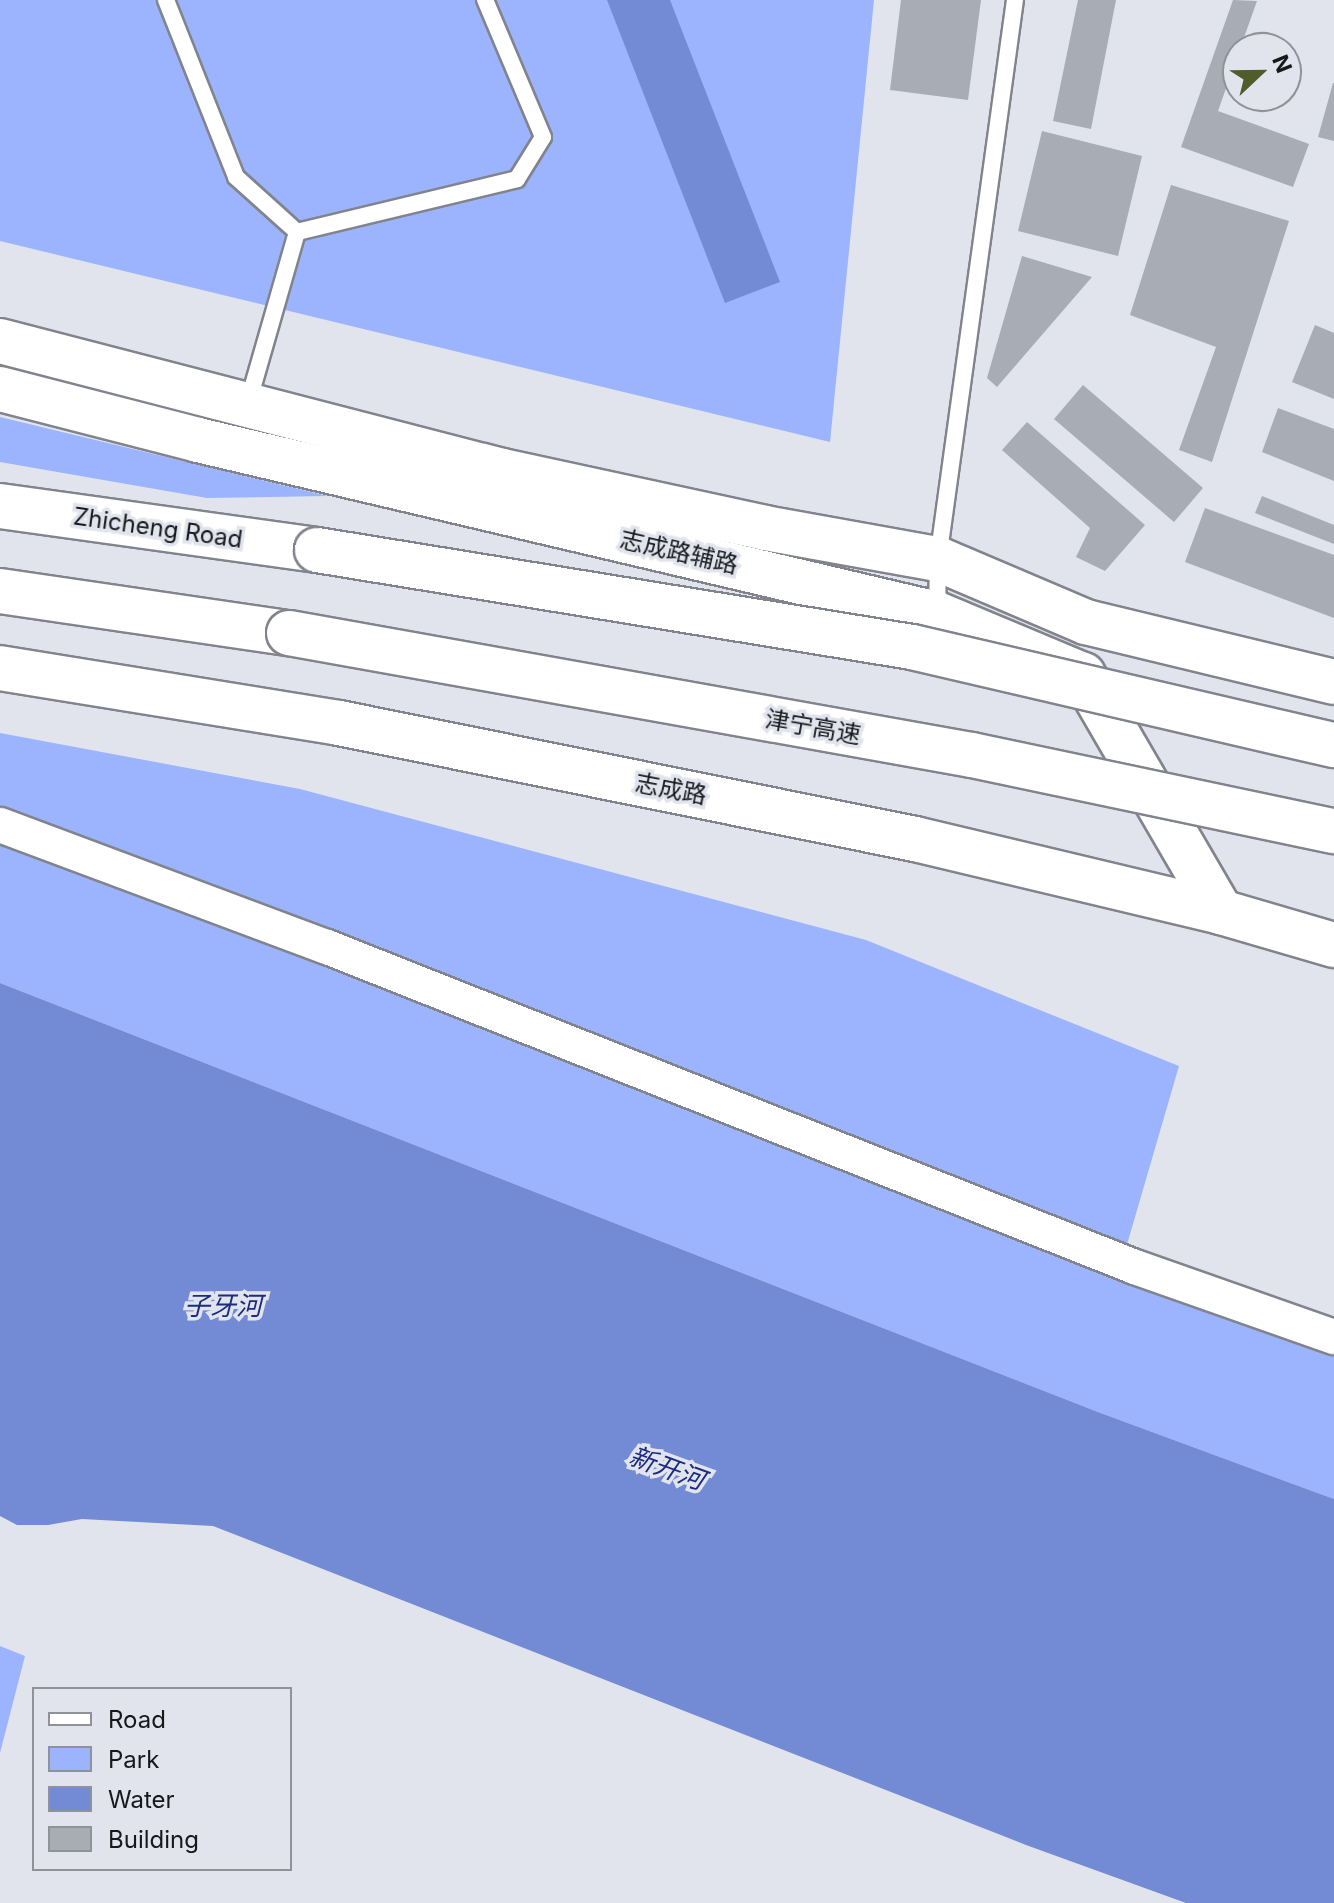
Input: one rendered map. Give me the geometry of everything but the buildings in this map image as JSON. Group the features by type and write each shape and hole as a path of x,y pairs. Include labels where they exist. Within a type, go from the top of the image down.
{"main road":[{"path":"0,341 502,471 765,528 938,559 1086,622 1334,682"},
{"name":"志成路辅路","path":"0,389 198,440 937,614 1083,675 1221,912"},
{"name":"Zhicheng Road","path":"0,506 317,550 912,647 1334,745"},
{"name":"津宁高速","path":"0,591 289,633 972,755 1334,831"},
{"name":"志成路","path":"0,668 355,726 915,839 1221,912 1334,945"}],"street":[{"path":"0,825 327,947 1135,1267 1334,1337"}],"lane":[{"path":"166,0 236,177 297,232"},
{"path":"297,232 517,179 543,137 485,0"},
{"path":"937,614 938,559 1015,0"},
{"path":"248,403 297,232"}],"green space":[{"path":"0,0 874,0 830,442 0,241"},
{"path":"0,417 328,496 207,498 0,462"},
{"path":"0,733 300,789 866,940 1179,1066 1126,1248 1334,1334 1334,1499 1098,1412 0,983"},
{"path":"0,1646 25,1656 0,1753"}],"water":[{"path":"607,0 670,0 780,282 725,303"},
{"name":"子牙河","path":"0,983 1098,1412 1334,1499 1334,1903 1186,1903 1026,1845 213,1526 82,1519 48,1525 17,1525 0,1516"}],"water label":[{"name":"新开河","path":"667,1468"}]}
